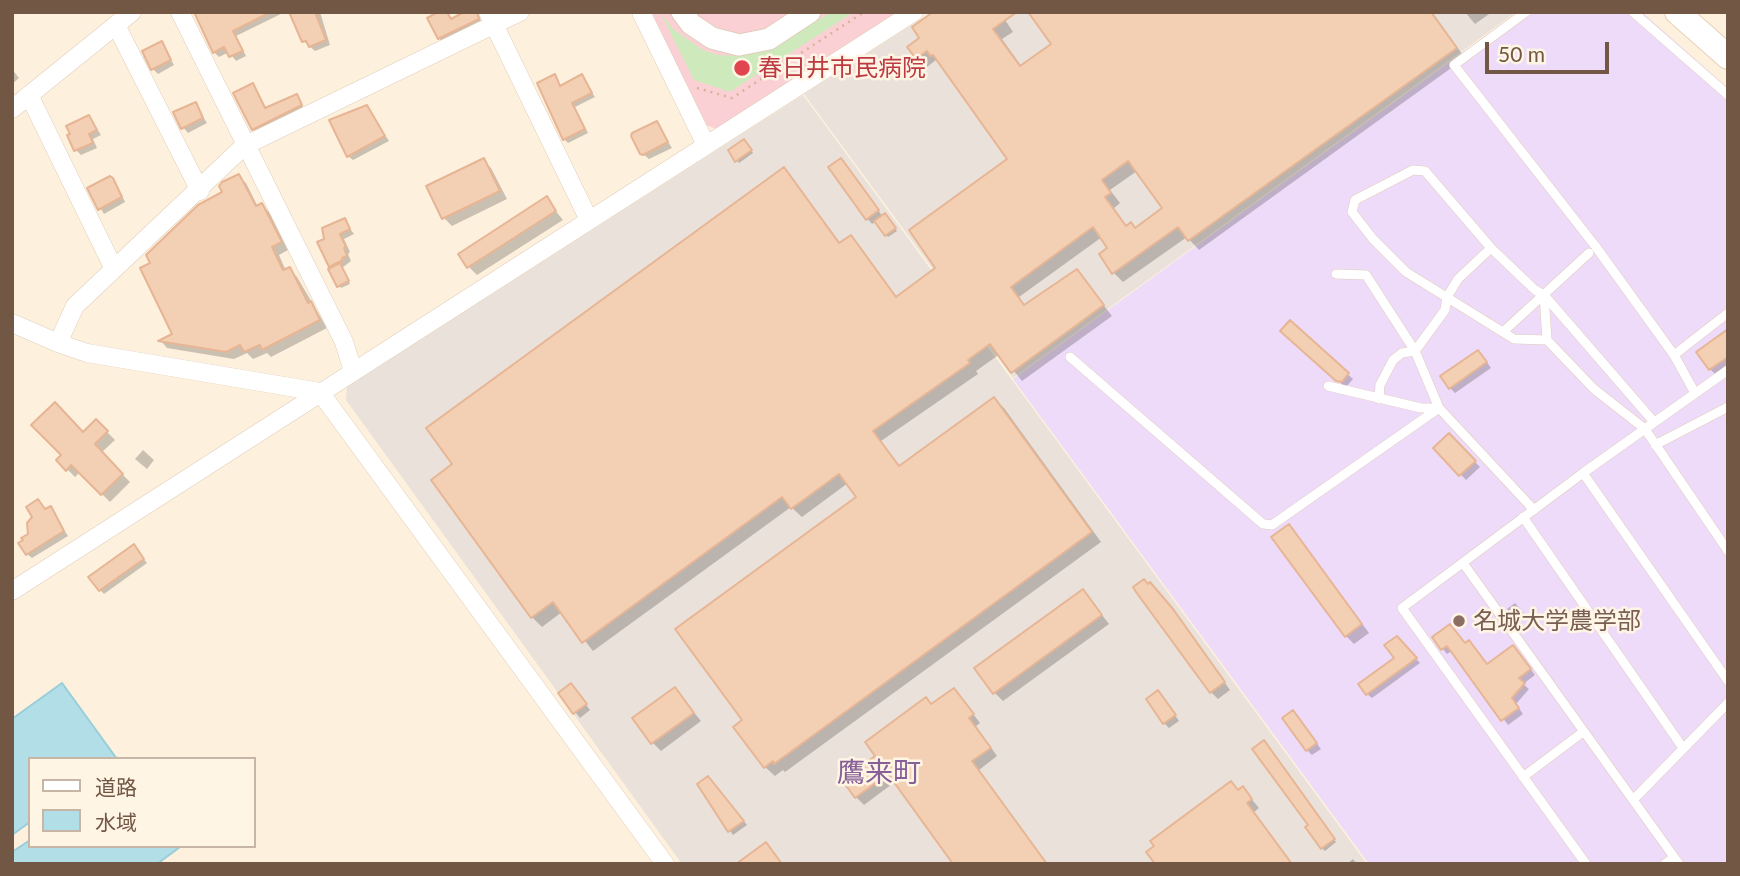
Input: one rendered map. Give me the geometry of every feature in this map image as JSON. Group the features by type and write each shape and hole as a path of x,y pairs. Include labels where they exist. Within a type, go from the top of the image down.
{"main road":[{"path":"1677,12 1728,57"}],"street":[{"path":"12,109 132,12"},
{"path":"180,12 244,146 344,342 353,371"},
{"path":"58,343 75,306 200,191 244,146 491,18 520,12"},
{"path":"641,12 706,145"},
{"path":"682,12 691,24 712,38 739,45 769,39 810,12"},
{"path":"12,591 914,12"},
{"path":"491,18 589,220"},
{"path":"116,25 200,191"},
{"path":"29,95 114,269"},
{"path":"12,323 87,353 320,392 665,864"}],"lane":[{"path":"1526,12 1454,65 1596,247 1674,355 1695,393"},
{"path":"1633,12 1728,95"},
{"path":"1546,340 1514,339 1406,272 1373,239 1352,212 1355,200 1413,170 1425,171 1491,247 1535,290 1544,295 1654,422"},
{"path":"1378,399 1380,385 1393,360 1402,353 1415,351 1445,310 1447,297 1471,265 1491,247"},
{"path":"1504,331 1589,253"},
{"path":"1336,274 1366,275 1415,351 1439,408 1534,510"},
{"path":"1544,295 1546,340 1594,389 1645,429 1728,551"},
{"path":"1674,355 1728,313"},
{"path":"1070,357 1263,524 1272,524 1439,408"},
{"path":"1586,864 1402,608 1583,473 1728,370"},
{"path":"1328,386 1421,408 1439,408"},
{"path":"1655,445 1728,407"},
{"path":"1583,473 1728,681"},
{"path":"1523,517 1683,748"},
{"path":"1462,563 1677,860 1665,864"},
{"path":"1633,800 1728,703"},
{"path":"1523,777 1583,733"}],"shaded area":[{"name":"春日井市民病院","path":"646,12 897,12 716,129 701,123"},
{"path":"932,12 1516,12 1013,378 804,94"},
{"name":"名城大学農学部","path":"1518,12 1642,12 1728,88 1728,864 1369,864 1013,379"},
{"path":"803,95 1367,864 682,864 346,400 347,387"}],"green space":[{"path":"660,12 673,29 703,50 718,55 737,56 768,51 831,12 854,12 730,92 694,80"}],"water":[{"path":"62,683 116,757 28,757 28,823 12,835 12,719"},
{"path":"28,841 28,848 179,848 157,864 12,864 12,852"}],"building":[{"path":"194,12 271,12 233,31 243,51 229,57 224,47 213,53"},
{"path":"289,12 315,12 326,40 309,47 306,41 302,42"},
{"path":"438,12 447,12 451,19 464,12 477,12 479,19 438,39 427,18"},
{"path":"933,12 1017,12 993,29 1020,66 1051,44 1028,12 1431,12 1457,48 1188,241 1178,227 1112,274 1099,254 1107,248 1093,227 1011,287 1024,305 1077,269 1104,305 1011,373 990,344 968,360 970,363 873,431 899,466 994,397 1092,532 774,764 773,761 764,768 733,727 742,720 675,629 856,497 839,474 791,509 782,497 582,643 553,602 531,618 431,480 452,464 426,428 784,167 839,243 851,235 896,297 935,268 909,230 1007,159 933,55 930,56 927,51 916,59 907,47 919,38 912,27","holes":["1128,161 1162,208 1135,228 1131,222 1126,226 1105,197 1111,193 1102,180"]},
{"path":"162,41 171,60 151,70 142,51"},
{"path":"555,74 560,86 582,74 592,93 572,103 585,129 563,140 537,83"},
{"path":"253,83 265,108 297,94 302,105 252,130 233,93"},
{"path":"196,102 203,118 181,129 173,112"},
{"path":"367,105 385,136 347,157 329,120"},
{"path":"89,115 97,130 89,134 93,143 74,151 66,126"},
{"path":"657,121 668,142 643,155 640,154 632,133"},
{"path":"744,139 752,150 735,162 728,150"},
{"path":"484,158 500,191 442,219 426,186"},
{"path":"841,158 879,210 866,220 828,167"},
{"path":"239,174 256,206 262,203 282,242 272,247 283,270 290,267 320,320 262,350 260,345 244,352 240,345 226,352 158,341 172,334 140,268 150,263 146,255 198,205 222,192 219,186 222,182"},
{"path":"110,176 122,197 98,210 87,188"},
{"path":"547,196 556,211 467,268 458,254"},
{"path":"885,213 896,228 885,236 874,221"},
{"path":"345,218 350,229 340,234 347,256 329,267 317,242 324,239 322,228"},
{"path":"340,263 349,281 337,287 328,269"},
{"path":"1290,320 1349,373 1342,382 1336,381 1280,331"},
{"path":"1728,329 1728,357 1709,370 1696,352"},
{"path":"1478,350 1487,362 1449,389 1440,376"},
{"path":"55,402 83,432 96,419 108,431 95,444 123,474 101,495 71,465 66,471 56,460 61,455 31,425"},
{"path":"1449,433 1476,461 1459,476 1433,448"},
{"path":"38,499 45,509 51,506 64,531 26,555 18,543 28,534 27,523 32,517 26,507"},
{"path":"1289,524 1362,624 1345,637 1271,537"},
{"path":"134,544 144,559 99,591 88,577"},
{"path":"1144,579 1148,584 1150,582 1173,609 1225,682 1210,693 1133,587"},
{"path":"1083,589 1102,615 993,694 974,668"},
{"path":"1450,624 1465,643 1469,640 1487,664 1513,645 1531,669 1519,678 1525,683 1512,698 1519,708 1501,721 1447,646 1441,650 1432,637"},
{"path":"1397,636 1417,658 1366,695 1358,684 1394,658 1384,645"},
{"path":"571,683 587,704 573,714 558,693"},
{"path":"675,687 694,713 651,744 632,718"},
{"path":"954,688 974,714 969,718 991,748 972,761 1047,864 953,864 888,774 855,798 842,780 875,756 865,742 926,697 931,704"},
{"path":"1158,690 1176,715 1163,724 1146,699"},
{"path":"1293,710 1317,743 1306,751 1282,718"},
{"path":"1264,740 1335,839 1321,849 1305,827 1308,825 1252,749"},
{"path":"708,776 744,821 728,832 697,784"},
{"path":"1231,781 1238,790 1243,786 1252,799 1247,803 1292,864 1155,864 1146,852 1154,846 1150,841"},
{"path":"766,842 782,864 736,864"}],"place":[{"name":"春日井市民病院","path":"742,68"},
{"name":"名城大学農学部","path":"1459,621"}],"district":[{"name":"鷹来町","path":"879,773"}]}
